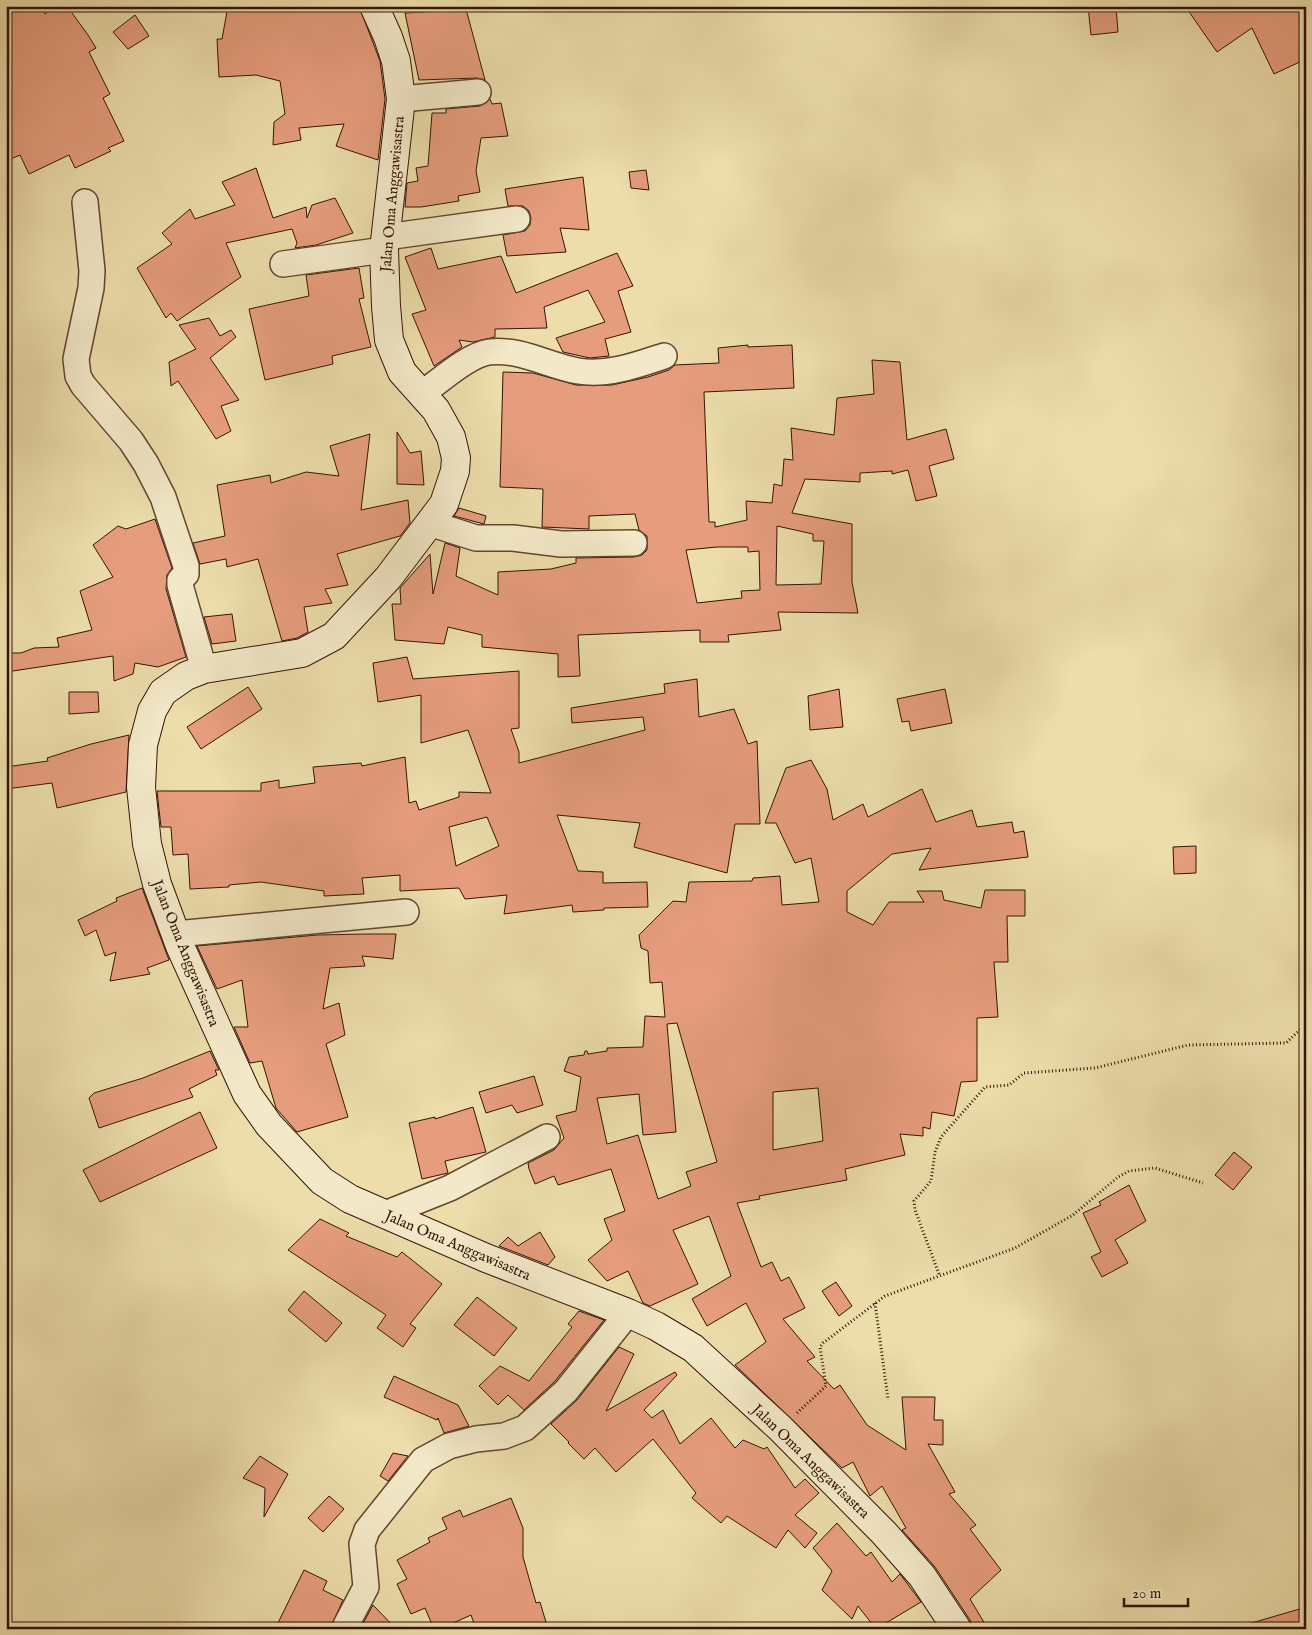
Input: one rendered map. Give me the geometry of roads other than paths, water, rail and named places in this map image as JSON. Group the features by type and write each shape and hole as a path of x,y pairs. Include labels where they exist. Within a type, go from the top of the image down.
{"main road":[{"name":"Jalan Oma Anggawisastra","path":"374,6 396,60 401,100 385,244 386,306 389,340 402,372 436,410 445,425 451,437 456,458 455,472 444,504 388,578 334,636 302,653 204,669 186,676 163,692 152,711 143,745 142,787 148,844 157,884 176,934 237,1074 258,1111 295,1154 322,1181 350,1199 486,1258 656,1326 692,1348 780,1428 891,1540 922,1576 957,1629"}],"street":[{"path":"401,100 478,92"},
{"path":"85,202 92,271 76,368 83,385 131,441 163,497 186,566 186,574 180,580 180,585 204,669"},
{"path":"283,264 517,219"},
{"path":"421,394 464,364 490,352 539,359 571,370 591,372 606,372 664,356"},
{"path":"429,524 476,538 513,538 561,544 634,543"},
{"path":"176,934 406,912"},
{"path":"385,1214 450,1188 548,1137"},
{"path":"344,1629 366,1587 362,1544 367,1530 423,1460 449,1446 476,1439 504,1436 525,1428 566,1391 628,1314"}]}
